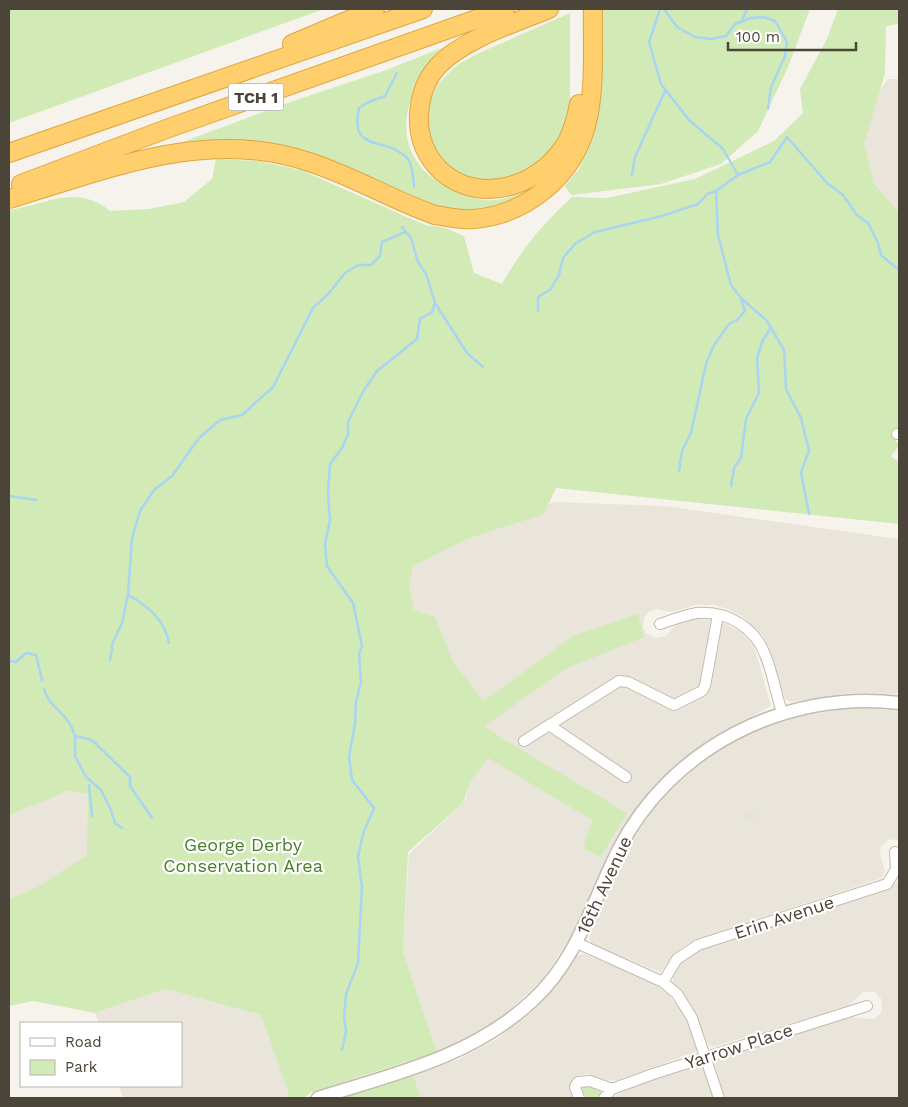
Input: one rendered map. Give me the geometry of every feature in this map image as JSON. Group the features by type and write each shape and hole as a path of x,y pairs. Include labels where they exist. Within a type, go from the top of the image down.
{"highway":[{"path":"236,73 306,37 375,9"},
{"name":"TCH 1","path":"9,153 423,9"},
{"name":"TCH 1","path":"9,189 178,125 505,9"},
{"path":"549,9 486,36 448,57 437,67 425,87 419,108 419,132 422,142 435,165 448,177 462,184 492,190 516,186 540,172 559,153 568,140 574,125 580,97 588,13"},
{"path":"9,199 168,154 215,147 247,148 281,153 310,162 436,215 458,219 492,216 527,202 550,186 571,160 580,142 586,126 592,88 588,13"}],"street":[{"path":"660,624 690,614 718,614 740,624 756,638 767,658 782,712"},
{"path":"524,741 619,681 628,682 674,705 702,692 705,686 718,614"},
{"name":"16th Avenue","path":"318,1098 444,1058 494,1032 539,994 556,975 577,943 621,846 639,817 682,769 713,746 740,731 782,712 842,702 899,703"},
{"path":"549,726 626,777"},
{"name":"Erin Avenue","path":"663,982 677,959 698,944 887,884 896,869 895,852"},
{"path":"577,943 663,982 687,1007 706,1056 719,1098"},
{"name":"Yarrow Place","path":"604,1098 612,1089 706,1056 867,1006"},
{"path":"579,1098 576,1088 578,1082 583,1080 612,1089"}],"shaded area":[{"path":"888,79 899,79 899,220 874,184 862,147 871,102"},
{"path":"554,502 665,506 899,539 899,694 852,693 790,702 785,699 772,655 763,636 744,618 728,609 713,605 696,605 671,612 656,609 648,612 644,618 643,628 646,633 656,638 666,636 677,624 697,619 717,620 739,631 748,639 755,650 771,706 709,739 682,760 657,784 637,807 620,833 574,933 541,981 500,1019 468,1039 437,1052 403,952 409,854 463,803 467,796 466,782 396,583 417,549"},
{"path":"857,707 899,711 899,839 888,840 881,847 880,854 885,871 882,878 694,940 677,951 660,972 591,944 589,937 622,858 651,811 679,781 721,749 754,731 794,717"},
{"path":"89,785 94,863 9,903 9,809"},
{"path":"758,809 760,817 743,822 741,815"},
{"path":"899,880 899,1098 725,1098 715,1066 718,1059 850,1017 873,1019 881,1013 882,1000 875,992 863,992 848,1006 713,1047 708,1044 690,1003 673,983 673,976 682,961 690,954 704,948 886,891"},
{"path":"584,954 647,980 667,993 686,1017 697,1048 696,1052 617,1080 606,1080 588,1074 578,1075 570,1087 574,1098 421,1098 413,1075 459,1059 497,1039 531,1013 558,984 577,956"},
{"path":"166,989 261,1015 290,1098 123,1098 119,1087 182,1087 182,1022 99,1022 95,1013"},
{"path":"699,1065 704,1069 714,1098 612,1098 639,1083"}],"green space":[{"path":"9,9 324,9 9,123"},
{"path":"598,9 810,9 788,67 758,131 721,164 661,184 571,195 565,186 579,169 589,148 593,127"},
{"name":"George Derby Conservation Area","path":"838,9 899,9 899,24 886,26 885,73 864,144 874,184 899,212 899,429 891,432 899,446 891,456 899,462 899,524 556,488 544,514 467,539 413,566 409,586 414,610 435,617 454,664 484,701 573,636 638,614 644,637 565,669 485,726 503,739 627,813 601,857 583,848 592,820 488,758 470,782 463,803 408,852 403,952 437,1052 312,1092 305,1097 290,1098 261,1015 166,989 95,1013 33,1001 9,1006 9,899 36,888 87,855 88,794 68,791 9,815 9,210 73,197 85,198 110,211 149,209 184,202 212,179 216,159 258,161 301,170 425,225 445,228 464,236 474,273 502,284 517,259 533,238 572,197 607,198 695,179 774,141 803,113 800,89 827,39"},
{"path":"570,13 570,104 558,144 541,162 509,183 470,183 439,160 427,132 428,105 438,84 457,65 477,54"},
{"path":"464,39 422,79 410,102 407,135 411,150 418,163 429,175 443,185 473,198 490,200 504,199 530,188 559,163 535,193 486,214 440,212 298,155 169,147 293,101 389,69"},
{"path":"413,1075 421,1098 341,1098"},
{"path":"583,1085 602,1092 596,1098 587,1098 582,1090"}],"waterway":[{"path":"660,9 649,42 661,84 689,120 723,149 738,175"},
{"path":"664,9 677,27 695,37 711,39 726,36 735,24 751,18 764,17 775,21 787,42 785,56 771,87 768,109"},
{"path":"742,21 747,9"},
{"path":"397,73 385,96 359,108 357,122 359,132 364,138 398,151 406,157 411,167 414,187"},
{"path":"632,175 635,157 665,91"},
{"path":"809,514 801,472 809,451 801,418 786,389 784,350 767,321 741,298 731,285 718,235 716,191 738,175 770,162 787,137 827,183 843,195 857,215 868,223 878,243 881,255 899,270"},
{"path":"538,311 538,297 551,289 559,275 563,258 575,244 595,232 662,216 698,204 707,194 716,191"},
{"path":"342,1050 346,1031 344,1018 346,994 358,963 362,888 358,857 363,834 374,808 352,780 349,757 355,724 356,702 361,682 359,654 362,646 353,603 327,566 325,544 330,520 328,494 330,464 342,448 348,434 348,422 364,390 377,371 417,339 420,319 432,312 435,303 426,274 418,262 411,238 402,227"},
{"path":"110,660 113,642 122,623 128,595 132,538 140,511 154,490 172,476 199,438 220,420 242,415 273,387 313,308 329,293 345,273 358,265 371,265 380,256 382,242 405,232"},
{"path":"679,471 682,451 691,433 706,364 714,345 729,324 737,320 745,311 741,299"},
{"path":"435,303 467,353 483,367"},
{"path":"731,486 734,468 741,458 746,419 759,393 757,358 763,340 771,328"},
{"path":"9,496 36,500"},
{"path":"128,595 149,609 160,621 169,643"},
{"path":"9,661 16,662 26,653 36,655 42,680"},
{"path":"44,689 50,702 68,721 75,736 92,740 130,777 130,786 152,818"},
{"path":"75,736 75,756 86,777 101,790 115,823 122,828"},
{"path":"89,785 92,816"}]}
